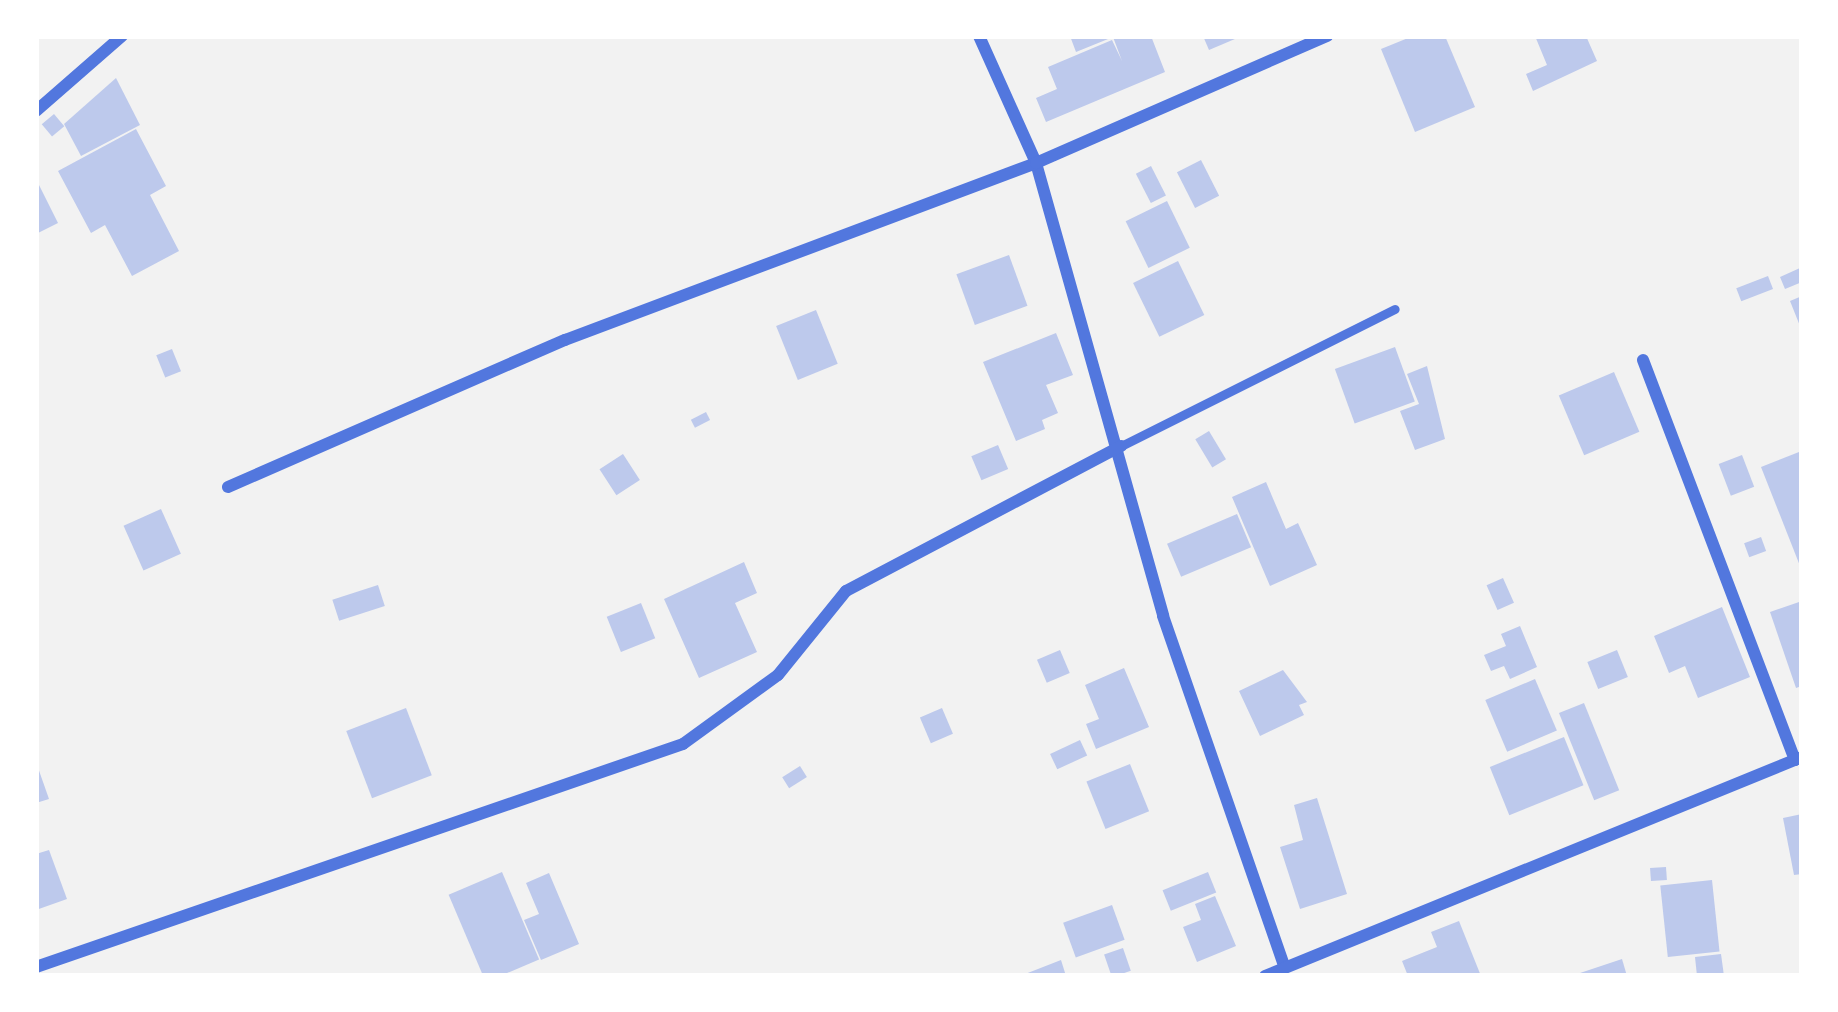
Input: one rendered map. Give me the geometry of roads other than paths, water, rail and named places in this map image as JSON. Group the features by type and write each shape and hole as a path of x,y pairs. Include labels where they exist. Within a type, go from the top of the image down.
{"street":[{"path":"36,111 122,36"},
{"path":"980,36 1036,163 1120,446 1163,616 1284,965"},
{"path":"228,488 778,254 1036,163 1327,36"},
{"path":"1265,976 1799,758 1643,360"},
{"path":"36,967 683,744 778,675 846,591 1120,446"}],"lane":[{"path":"1120,446 1395,309"}]}
